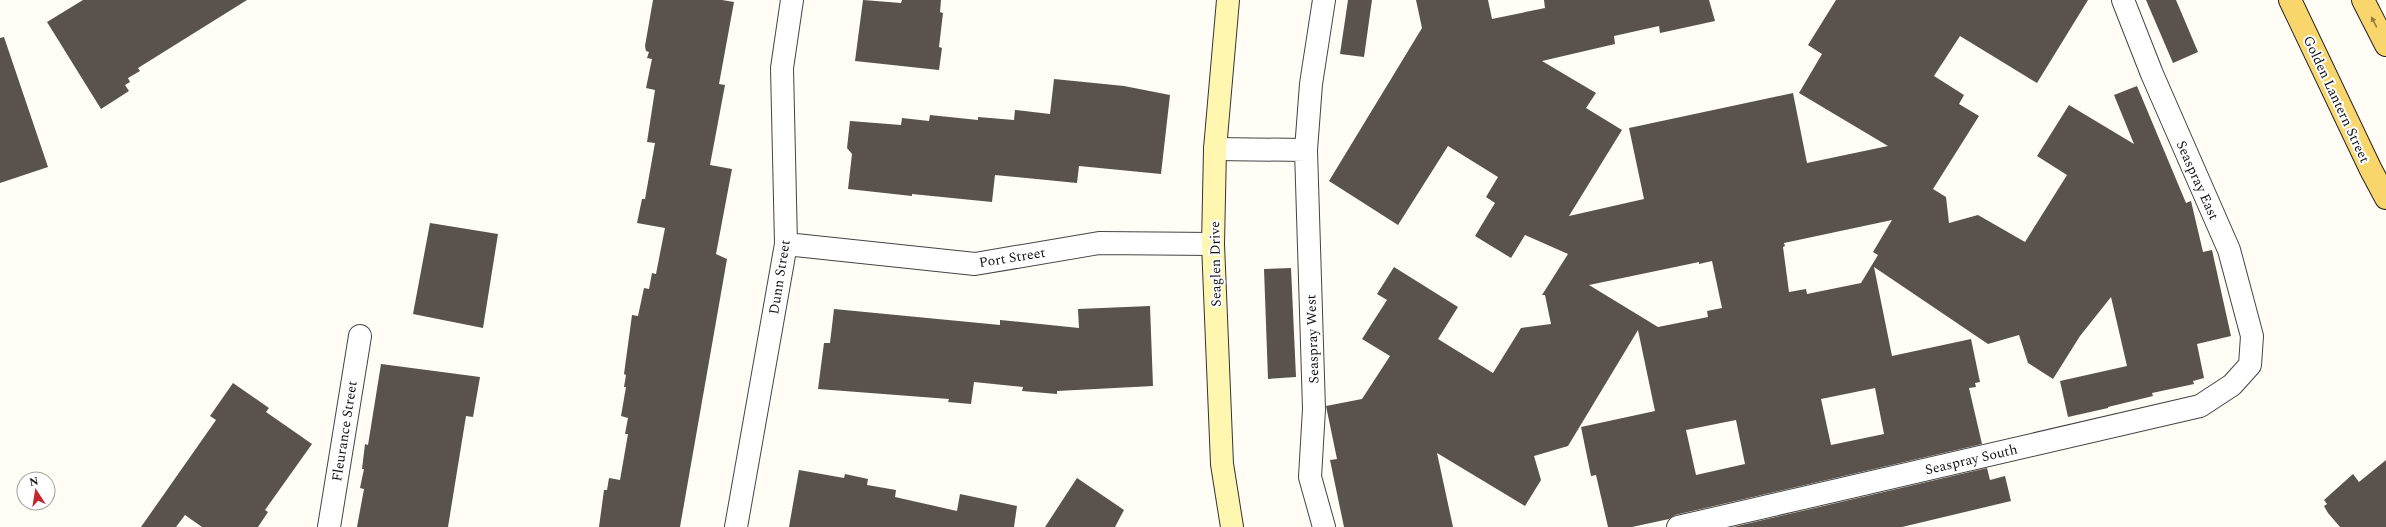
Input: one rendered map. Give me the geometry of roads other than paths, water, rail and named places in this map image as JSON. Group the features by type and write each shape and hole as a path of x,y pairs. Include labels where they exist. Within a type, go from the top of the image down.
{"main road":[{"name":"Golden Lantern Street","path":"2290,0 2367,163 2386,198"},
{"path":"2363,0 2386,45"}],"street":[{"name":"Dunn Street","path":"736,527 786,244 782,68 792,0"},
{"name":"Seaglen Drive","path":"1228,0 1215,148 1213,244 1222,464 1232,527"},
{"name":"Seaspray West","path":"1324,0 1311,84 1306,150 1314,410 1310,477 1324,527"},
{"name":"Seaspray East","path":"2123,0 2152,74 2229,250 2252,336 2250,365"},
{"path":"1215,148 1306,150"},
{"name":"Port Street","path":"786,244 975,264 1099,243 1213,244"},
{"name":"Fleurance Street","path":"329,527 360,336"},
{"name":"Seaspray South","path":"1678,527 2200,406 2232,385 2250,365"}]}
